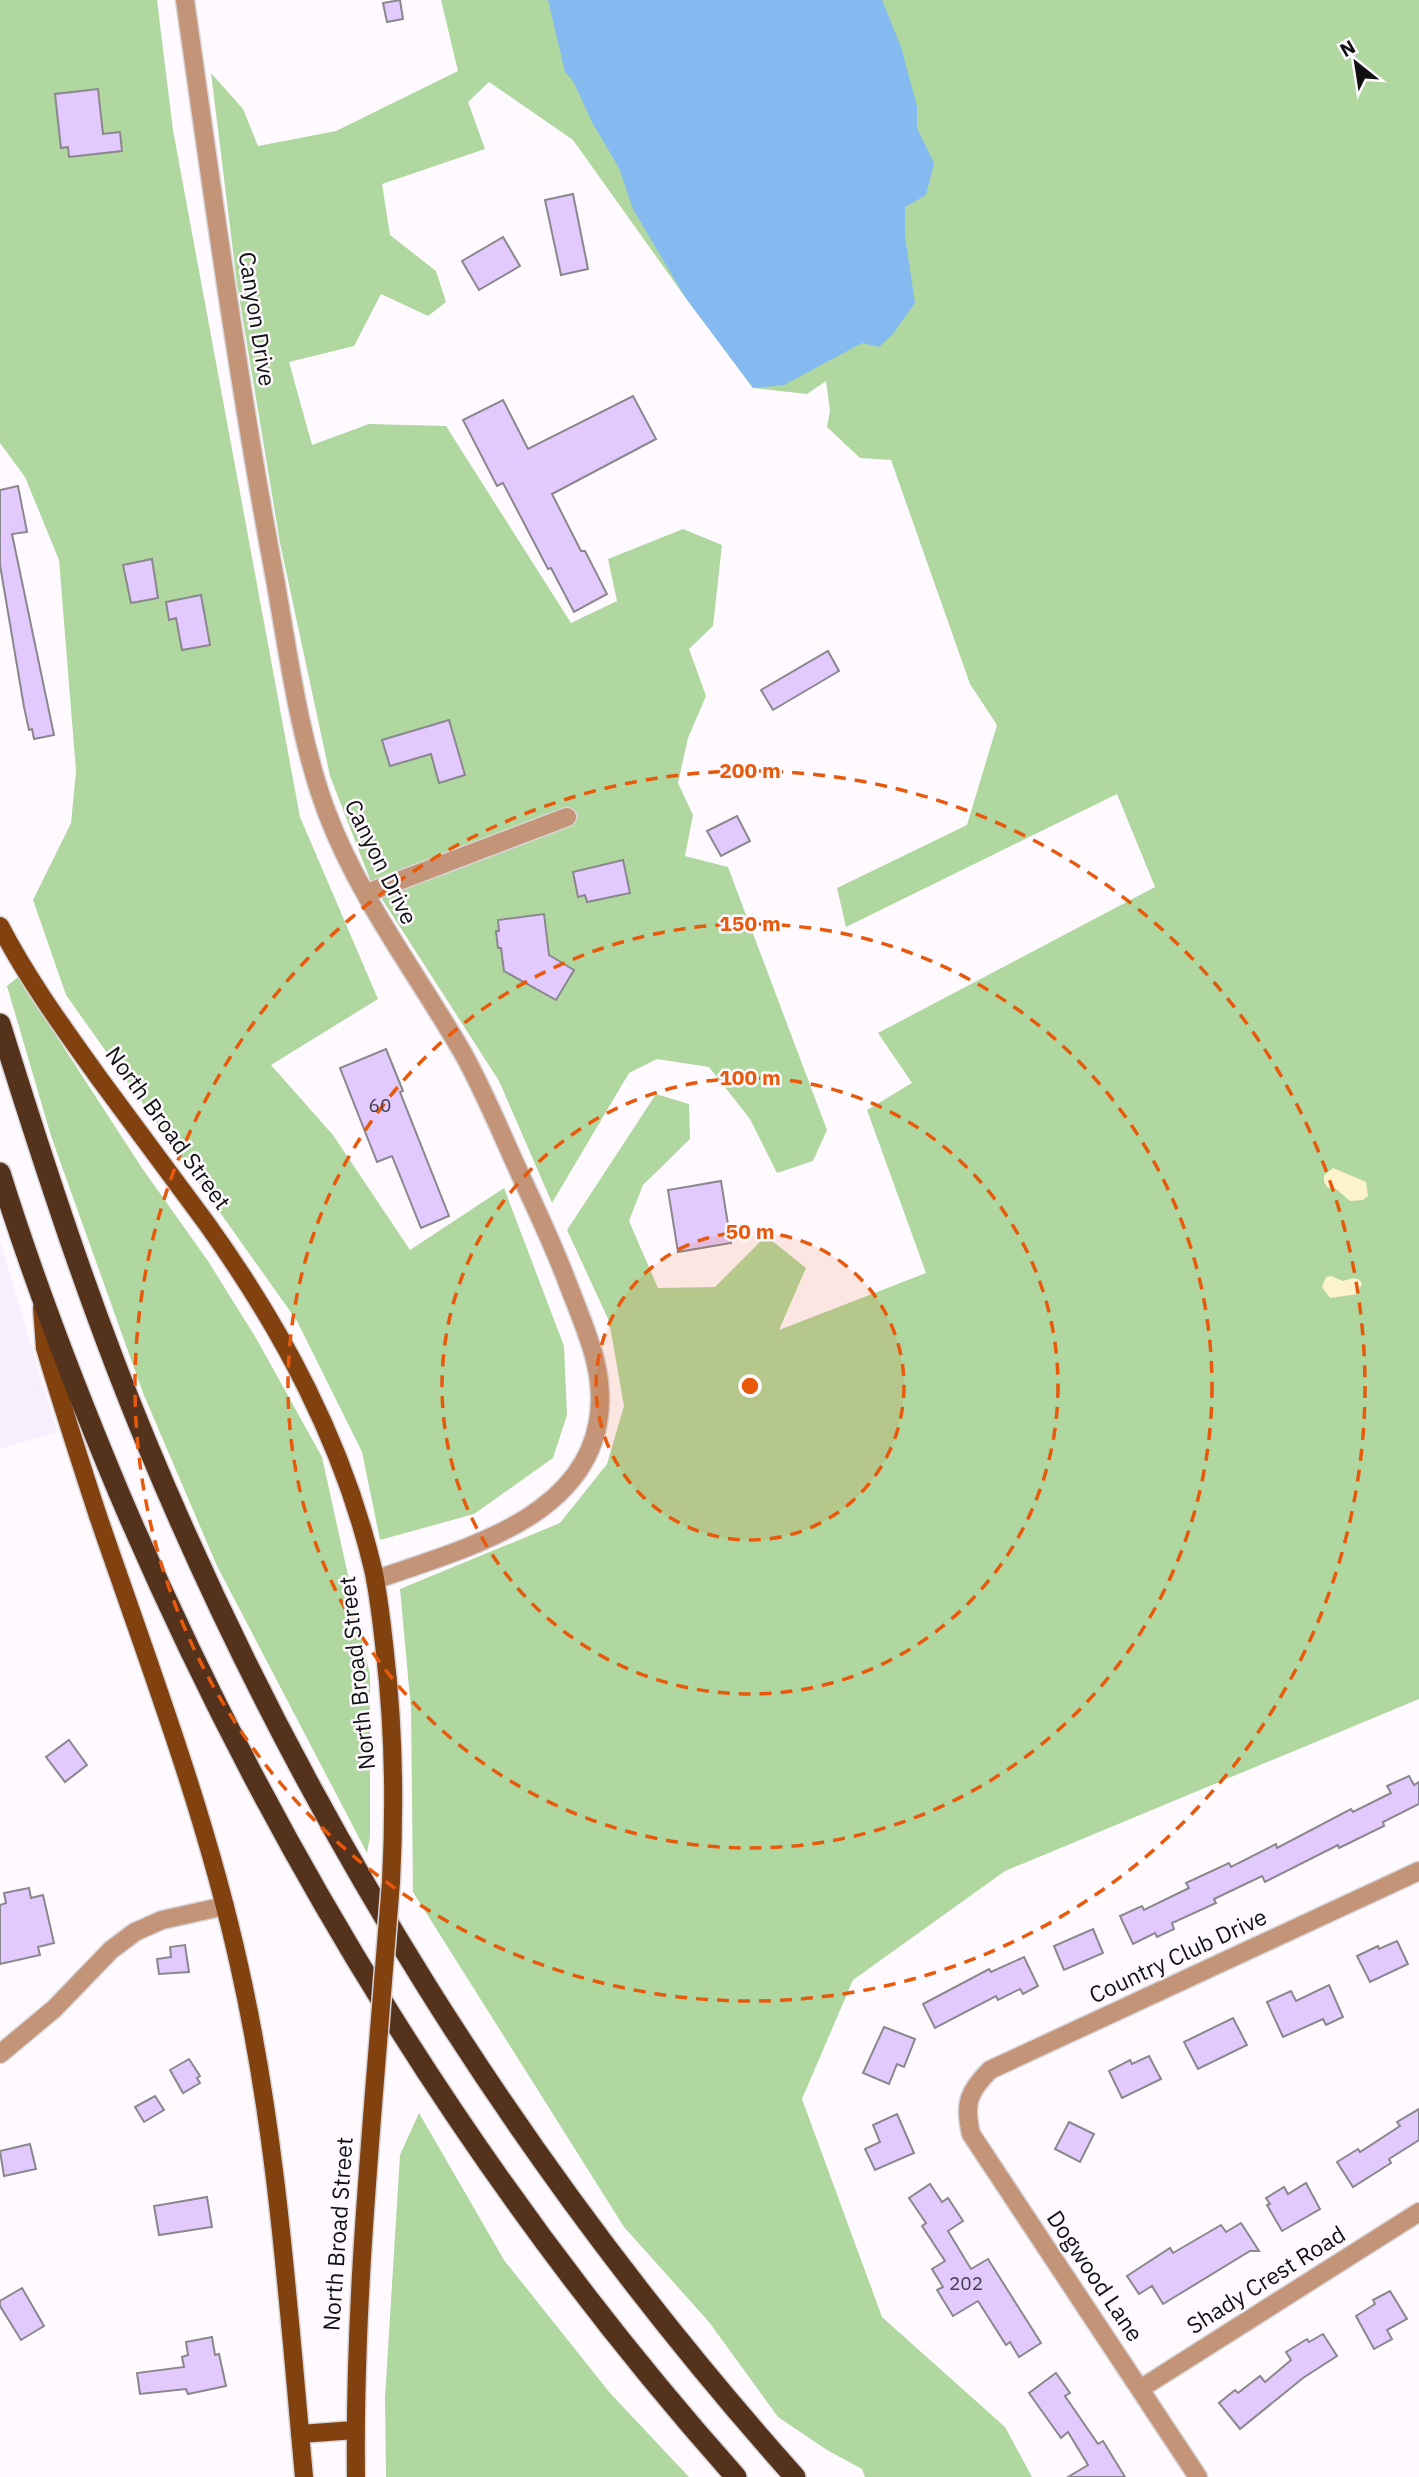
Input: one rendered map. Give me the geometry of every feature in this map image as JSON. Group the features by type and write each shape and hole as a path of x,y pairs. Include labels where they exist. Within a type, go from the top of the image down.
{"highway":[{"path":"0,1024 81,1270 146,1443 229,1629 320,1806 421,1980 538,2156 657,2314 795,2477"},
{"name":"North Broad Street","path":"0,1173 40,1291"},
{"path":"40,1291 93,1430 191,1652 258,1787 351,1951 418,2059 538,2232 638,2362 736,2477"}],"main road":[{"name":"North Broad Street","path":"0,926 41,995 234,1263 282,1339 337,1455 359,1520 375,1580 390,1691 394,1810 391,1882 360,2284 356,2477"},
{"name":"North Broad Street","path":"40,1291 45,1348 51,1368 97,1514 188,1777 225,1906 249,2015 272,2158 285,2261 304,2477"},
{"path":"300,2434 355,2430"}],"street":[{"name":"Canyon Drive","path":"185,0 263,515 301,715 327,812 344,852 394,944 462,1052 487,1098 549,1233 594,1354 601,1394 597,1428 582,1465 558,1494 524,1521 487,1540 375,1580"},
{"path":"367,893 567,817"},
{"name":"Country Club Drive","path":"969,2098 976,2083 990,2070 1419,1871"},
{"path":"0,2054 54,2009 111,1950 135,1932 162,1920 225,1906"},
{"name":"Dogwood Lane","path":"969,2098 967,2115 971,2134 1198,2477"},
{"name":"Shady Crest Road","path":"1140,2389 1419,2212"}],"shaded area":[{"path":"0,1241 57,1432 0,1449"}],"green space":[{"path":"0,0 157,0 173,130 300,817 378,999 271,1065 333,1135 410,1250 504,1188 564,1346 567,1415 553,1458 474,1514 380,1540 362,1452 297,1321 66,995 33,900 71,823 76,771 59,560 25,477 0,443"},
{"path":"441,0 1419,0 1419,1699 1005,1871 853,1980 802,2099 882,2317 1005,2427 1032,2477 865,2477 862,2469 827,2450 778,2417 709,2322 624,2227 413,1892 411,1709 400,1589 560,1523 607,1464 624,1406 609,1321 567,1230 656,1094 689,1104 690,1139 643,1185 629,1221 658,1288 715,1287 766,1236 806,1268 779,1330 926,1273 867,1110 912,1083 878,1033 1155,887 1117,794 846,927 837,888 967,825 997,725 970,684 891,460 860,458 827,427 830,411 826,381 807,394 753,388 573,140 489,82 468,102 485,149 382,184 390,235 436,271 446,302 428,316 381,294 354,346 289,362 312,445 369,424 446,426 571,623 617,601 608,559 683,529 722,545 713,626 689,649 706,696 688,738 678,783 693,815 685,856 728,867 827,1130 813,1161 777,1173 750,1119 709,1067 657,1059 629,1073 552,1203 499,1081 371,882 330,776 280,543 237,284 211,73 243,109 258,146 336,131 458,71"},
{"path":"18,977 142,1168 208,1261 256,1338 322,1457 370,1675 370,1837 367,1853 217,1566 143,1393 51,1136 7,986"},
{"path":"419,2113 504,2260 610,2393 689,2477 386,2477 385,2398 400,2155"}],"sand":[{"path":"1333,1168 1366,1182 1368,1196 1363,1200 1350,1201 1335,1188 1328,1188 1324,1175"},
{"path":"1331,1276 1343,1281 1358,1279 1362,1283 1358,1294 1330,1298 1322,1287 1326,1277"}],"water":[{"path":"548,0 882,0 901,47 917,106 917,128 934,163 926,195 905,207 905,236 915,303 892,335 879,347 862,343 784,385 753,388 685,297 633,209 619,168 593,124 573,81 565,72"}],"building":[{"path":"400,0 403,19 387,22 383,3"},
{"path":"98,89 103,134 120,132 122,151 69,157 68,147 61,148 55,94"},
{"path":"573,194 588,269 561,275 545,200"},
{"path":"503,237 520,266 479,290 462,261"},
{"path":"633,396 656,439 552,494 607,594 574,612 503,483 497,486 463,420 503,400 528,449"},
{"path":"18,486 27,532 12,534 54,735 34,739 24,707 0,565 0,490"},
{"path":"152,559 158,598 131,603 123,565"},
{"path":"201,595 210,645 182,650 176,618 169,620 166,602"},
{"path":"828,651 839,671 773,710 761,690"},
{"path":"449,720 465,775 439,783 431,754 390,766 382,740"},
{"path":"737,816 750,841 721,856 707,831"},
{"path":"623,860 630,893 587,902 585,895 578,897 573,872"},
{"path":"544,914 549,955 574,970 556,1000 504,971 501,948 498,948 498,920"},
{"path":"386,1049 449,1216 421,1228 392,1156 377,1162 340,1068"},
{"path":"721,1181 731,1243 678,1252 668,1190"},
{"path":"69,1740 87,1765 65,1782 46,1757"},
{"path":"1409,1776 1414,1785 1419,1782 1419,1804 1383,1822 1384,1826 1339,1848 1338,1845 1265,1882 1262,1876 1214,1899 1216,1903 1172,1923 1174,1929 1157,1937 1155,1933 1133,1944 1120,1916 1142,1906 1144,1910 1189,1888 1186,1883 1229,1863 1231,1867 1276,1844 1277,1848 1351,1809 1353,1812 1391,1793 1387,1786"},
{"path":"29,1888 31,1898 43,1895 54,1943 38,1947 40,1955 0,1964 0,1905 6,1903 4,1893"},
{"path":"1093,1929 1103,1953 1064,1970 1054,1946"},
{"path":"1397,1941 1408,1964 1370,1982 1357,1956"},
{"path":"185,1945 189,1972 159,1974 157,1959 171,1957 170,1947"},
{"path":"1024,1957 1038,1986 1023,1994 1020,1989 998,2000 996,1996 935,2028 923,2004 989,1969 991,1972"},
{"path":"1329,1985 1343,2017 1326,2025 1323,2019 1283,2037 1267,2002 1291,1991 1296,2001"},
{"path":"1233,2018 1247,2045 1198,2069 1184,2042"},
{"path":"884,2027 915,2039 904,2067 897,2064 889,2084 863,2073"},
{"path":"1149,2056 1161,2079 1122,2098 1109,2071 1130,2060 1132,2064"},
{"path":"189,2059 200,2076 197,2078 200,2083 183,2093 170,2070"},
{"path":"155,2096 164,2110 144,2122 135,2107"},
{"path":"1419,2109 1419,2140 1389,2159 1391,2163 1353,2187 1337,2162 1358,2149 1360,2152 1400,2126 1397,2122"},
{"path":"897,2114 914,2153 875,2170 865,2149 880,2142 873,2125"},
{"path":"1069,2122 1094,2134 1080,2162 1055,2149"},
{"path":"30,2144 36,2169 4,2176 0,2151"},
{"path":"1306,2183 1320,2209 1282,2231 1267,2205 1270,2204 1266,2198 1284,2187 1288,2194"},
{"path":"930,2184 942,2202 948,2198 963,2221 948,2231 971,2269 988,2259 1041,2343 1019,2357 1010,2342 1006,2345 978,2301 953,2316 937,2290 943,2287 932,2269 945,2261 922,2226 926,2223 909,2198"},
{"path":"207,2197 212,2227 159,2235 154,2206"},
{"path":"1241,2223 1259,2251 1250,2251 1163,2304 1152,2286 1139,2294 1127,2276 1170,2248 1173,2253 1221,2225 1226,2232"},
{"path":"22,2288 44,2326 21,2340 0,2306 0,2301"},
{"path":"1390,2291 1407,2319 1387,2330 1392,2339 1374,2349 1356,2316 1375,2304 1373,2300"},
{"path":"1323,2334 1337,2356 1303,2378 1240,2429 1219,2403 1260,2376 1265,2382 1291,2360 1286,2352 1307,2339 1309,2342"},
{"path":"212,2337 226,2386 188,2394 186,2389 140,2394 137,2373 184,2367 182,2357 188,2355 186,2342"},
{"path":"1056,2373 1070,2393 1065,2396 1098,2444 1103,2441 1125,2477 1068,2477 1088,2465 1068,2432 1061,2438 1029,2393"}]}
